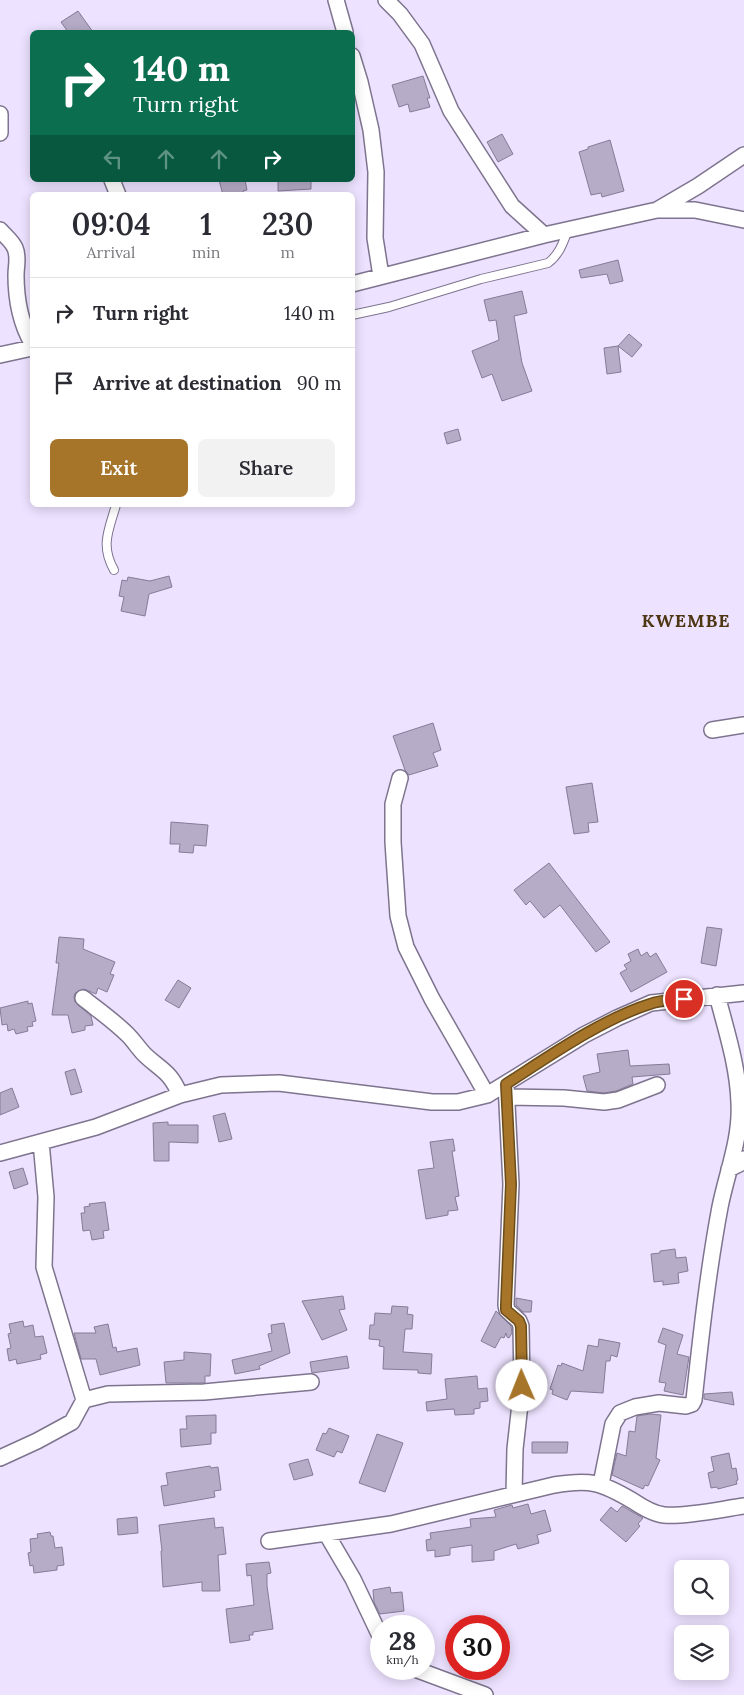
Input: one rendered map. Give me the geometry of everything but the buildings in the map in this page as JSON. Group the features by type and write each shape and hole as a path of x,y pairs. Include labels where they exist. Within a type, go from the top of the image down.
{"street":[{"path":"336,0 344,30"},
{"path":"386,0 400,14 422,44 451,111 512,206 544,236"},
{"path":"356,79 371,130 376,172 376,238 381,276"},
{"path":"0,114 0,133"},
{"path":"657,210 698,186 744,155"},
{"path":"355,283 568,230 657,210 695,210 744,220"},
{"path":"0,230 10,241 17,255 16,277 20,314 30,339"},
{"path":"0,355 30,348"},
{"path":"712,730 744,725"},
{"path":"400,778 393,804 393,842 398,916 406,947 432,999 487,1095"},
{"path":"0,1153 96,1127 180,1095 221,1085 279,1083 432,1102 458,1102 507,1090 584,1036 617,1018 651,1003 744,993"},
{"path":"602,1484 613,1424 620,1413 635,1407 659,1403 686,1406 692,1404 694,1400 708,1275 720,1205 739,1127 740,1103 737,1071 717,995"},
{"path":"83,998 108,1017 127,1034 146,1056 161,1067 175,1083 180,1095"},
{"path":"507,1090 604,1102 618,1100 657,1085"},
{"path":"507,1090 511,1184 506,1310 519,1321 521,1326 522,1366 522,1386 515,1449 514,1494"},
{"path":"0,1458 38,1441 72,1422 84,1400 44,1267 46,1197 41,1142"},
{"path":"729,1169 742,1163 744,1159"},
{"path":"84,1400 108,1394 204,1392 311,1382"},
{"path":"269,1541 391,1524 514,1494 579,1481 602,1484 648,1510 663,1515 744,1506"},
{"path":"326,1533 353,1579 370,1615"},
{"path":"435,1676 485,1695"}],"lane":[{"path":"355,314 389,307 481,279 548,264 559,252 568,230"},
{"path":"114,570 109,561 106,541 115,507"}],"district":[{"name":"KWEMBE","path":"686,620"}],"route":[{"path":"522,1386 521,1326 515,1316 509,1314 506,1310 511,1184 506,1084 617,1018 651,1003 684,999"}]}
